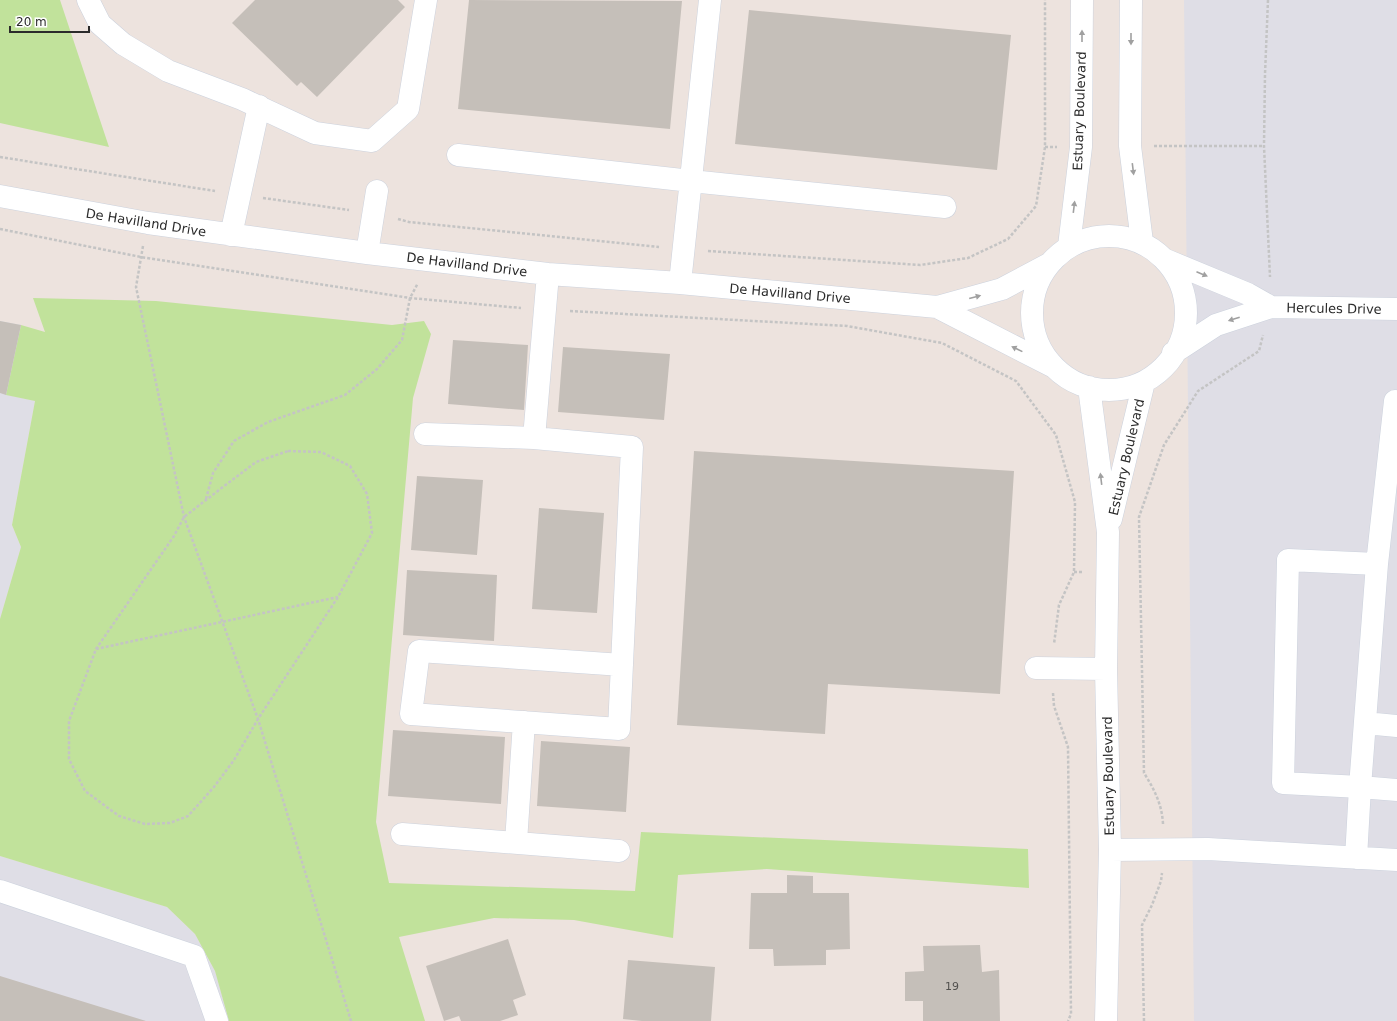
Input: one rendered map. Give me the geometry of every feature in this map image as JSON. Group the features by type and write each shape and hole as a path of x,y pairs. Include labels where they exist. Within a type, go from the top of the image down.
{"street":[{"path":"88,0 100,24 123,44 168,71 259,106 315,133 372,141 408,109 426,0"},
{"path":"680,283 710,0"},
{"name":"Estuary Boulevard","path":"1069,246 1081,147 1082,0"},
{"path":"1131,0 1130,146 1142,242"},
{"path":"231,235 241,195 259,106"},
{"path":"458,155 945,207"},
{"path":"367,253 377,191"},
{"name":"De Havilland Drive","path":"0,196 148,223 367,253 548,274 680,283 937,307 1002,289 1049,264"},
{"path":"1094,236 1121,236 1142,242 1166,260 1180,282 1187,316 1181,342 1166,365 1144,382 1118,390 1089,387 1078,384 1052,366 1037,343 1031,309 1037,283 1049,264 1069,246 1094,236"},
{"name":"Hercules Drive","path":"1166,260 1248,294 1271,307"},
{"path":"534,438 548,274"},
{"name":"De Havilland Drive","path":"937,307 1052,366"},
{"name":"Hercules Drive","path":"1173,353 1216,325 1271,307 1397,309"},
{"name":"Estuary Boulevard","path":"1108,532 1144,382"},
{"name":"Estuary Boulevard","path":"1089,387 1108,532 1106,669 1110,850 1106,1021"},
{"path":"1356,858 1377,564 1395,401"},
{"path":"425,434 534,438 632,447 622,665 619,729 411,714 418,651 622,665"},
{"path":"1377,564 1288,560 1283,783 1397,790"},
{"path":"1044,668 1106,669"},
{"path":"516,842 524,722"},
{"path":"1365,723 1397,726"},
{"path":"402,834 619,851"},
{"path":"1110,850 1208,848 1397,860"},
{"path":"0,892 194,956 217,1021"}],"path":[{"path":"0,157 241,195 374,213 409,222 684,249 920,265 968,258 1008,238 1036,206 1045,147 1046,0"},
{"path":"1144,1021 1142,925 1161,881 1164,849 1163,814 1157,793 1144,773 1139,517 1164,445 1198,391 1259,351 1271,307 1264,146 1268,0"},
{"path":"148,223 136,287 184,517 258,719 351,1021"},
{"path":"0,230 141,257 410,298 545,310 847,326 942,343 1016,381 1056,435 1075,502 1074,572 1059,605 1044,668 1054,706 1068,747 1071,1014 1068,1021"},
{"path":"206,500 213,473 234,441 268,422 344,396 377,370 402,340 410,298 432,260"},
{"path":"288,451 321,452 350,466 367,494 372,533 338,597 258,719 234,760 214,787 188,816 170,822 145,824 119,816 85,791 70,759 69,721 96,649 174,536 184,517 256,462 288,451"},
{"path":"96,649 338,597"}],"shaded area":[{"path":"1184,0 1397,0 1397,1021 1194,1021"},
{"path":"0,321 21,325 7,395 35,401 12,525 21,547 0,619"},
{"path":"0,856 167,907 195,934 215,971 229,1021 0,1021"}],"green space":[{"path":"0,0 60,0 109,147 0,123"},
{"path":"33,298 156,301 392,325 424,321 431,334 413,398 376,822 389,883 635,891 641,832 1028,849 1029,888 767,869 678,875 673,938 574,920 494,918 399,937 425,1021 229,1021 215,971 195,934 167,907 0,856 0,619 21,547 12,525 35,401 6,395 21,325 45,332"}],"building":[{"path":"255,0 398,0 405,7 317,97 301,82 297,86 232,23"},
{"path":"469,0 682,1 670,129 458,109"},
{"path":"749,10 1011,35 997,170 735,144"},
{"path":"0,321 21,325 6,395 0,393"},
{"path":"453,340 528,345 524,410 448,404"},
{"path":"563,347 670,354 664,420 558,412"},
{"path":"694,451 1014,471 1000,694 828,684 825,734 677,725"},
{"path":"417,476 483,480 477,555 411,550"},
{"path":"539,508 604,513 597,613 532,609"},
{"path":"407,570 497,575 494,641 403,635"},
{"path":"393,730 505,737 501,804 388,796"},
{"path":"541,741 630,747 626,812 537,806"},
{"path":"787,875 813,876 813,893 849,893 850,949 826,950 826,965 774,966 773,949 749,949 751,893 787,893"},
{"path":"508,939 526,995 513,1000 518,1015 500,1021 461,1021 459,1016 444,1021 426,966"},
{"path":"980,945 982,972 999,970 1000,1021 923,1021 923,1001 905,1001 905,972 924,971 923,946"},
{"path":"628,960 715,967 711,1021 642,1021 623,1019"},
{"path":"0,976 146,1021 0,1021"}]}
